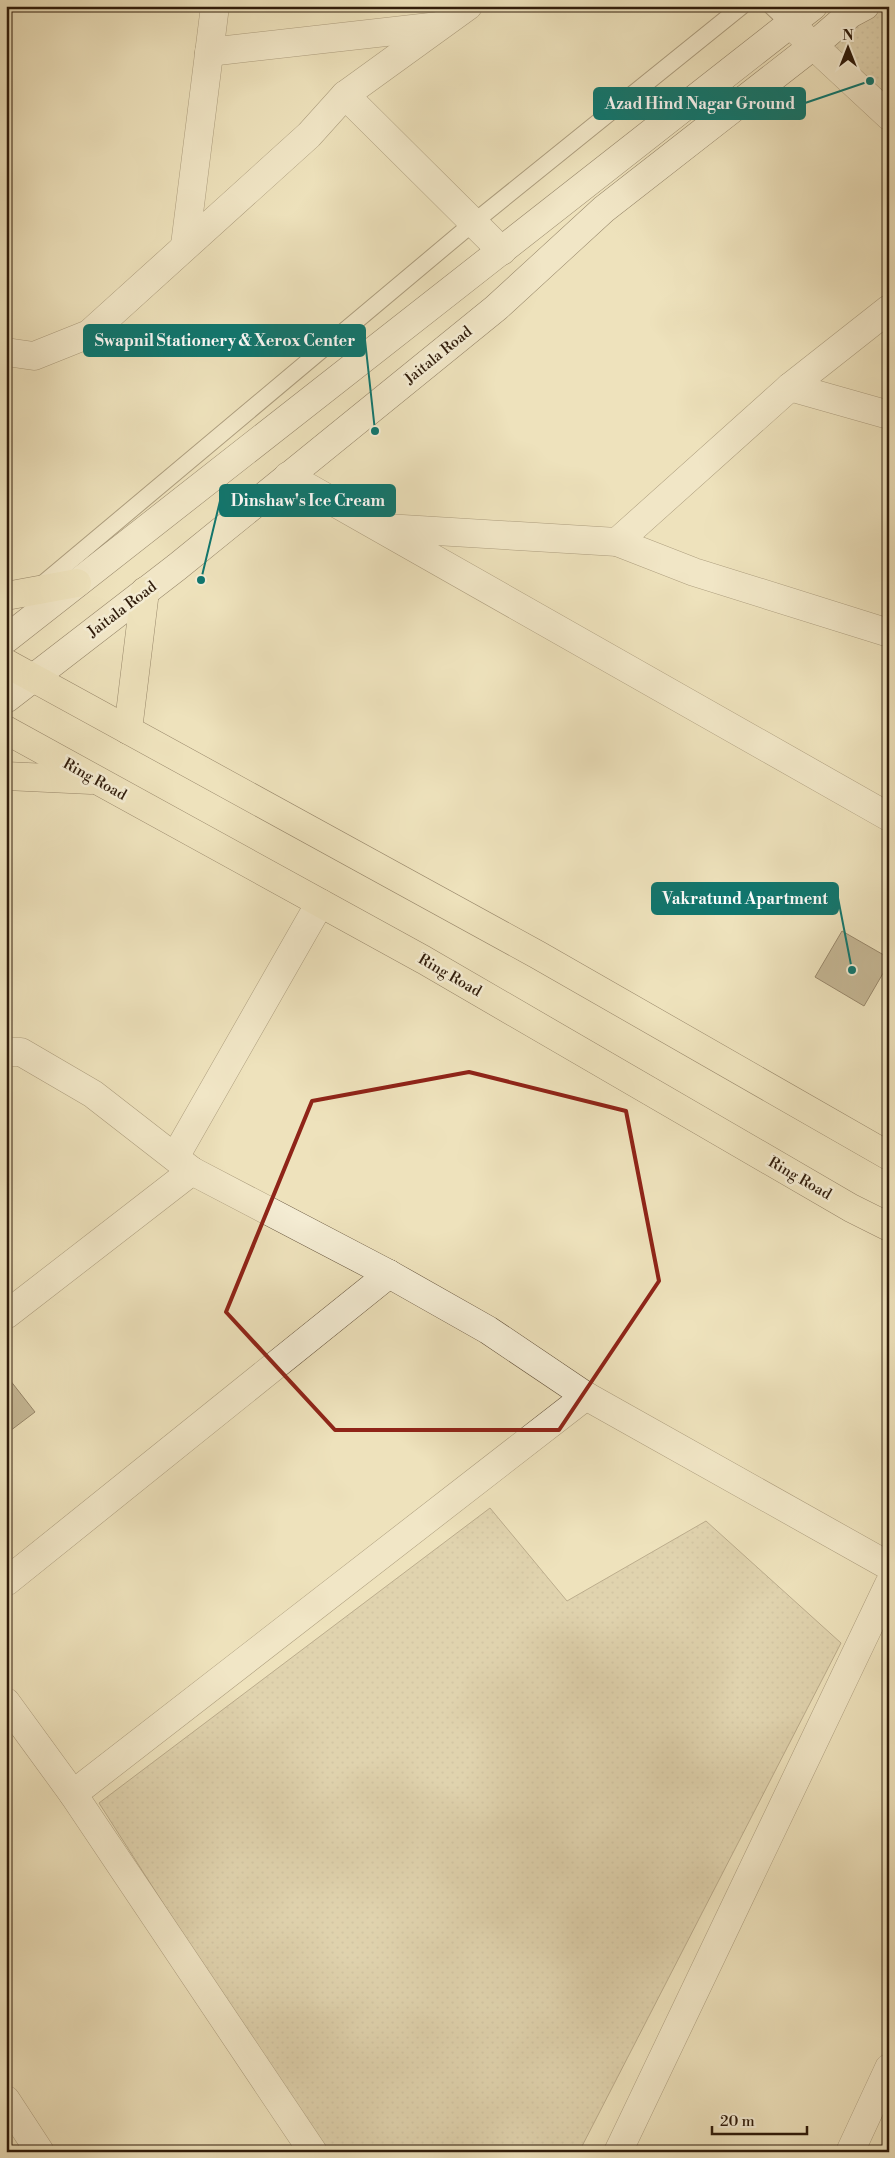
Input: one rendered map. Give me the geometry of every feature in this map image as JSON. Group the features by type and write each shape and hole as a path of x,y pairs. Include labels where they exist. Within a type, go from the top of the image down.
{"main road":[{"path":"6,596 77,583"},
{"path":"128,730 145,591"},
{"path":"6,663 529,951 889,1156"},
{"name":"Ring Road","path":"6,730 424,960 851,1208 889,1227"},
{"path":"6,776 98,780"}],"street":[{"path":"185,245 215,6"},
{"path":"6,352 34,356 89,334 185,245 309,135 346,95 468,6"},
{"path":"6,638 502,251 780,15 813,6"},
{"name":"Jaitala Road","path":"6,699 145,591 496,308 604,209 813,46 850,14 865,6"},
{"path":"780,15 889,116"},
{"path":"209,52 441,26"},
{"path":"346,95 502,251"},
{"path":"617,542 790,387 889,309"},
{"path":"790,387 889,415"},
{"path":"288,476 889,818"},
{"path":"379,528 617,542 694,572 889,633"},
{"path":"6,1315 183,1164 320,903"},
{"path":"6,1052 21,1052 93,1094 183,1164 389,1274 488,1330 586,1396 889,1566"},
{"path":"6,1582 389,1274"},
{"path":"72,1794 586,1396"},
{"path":"618,2152 889,1584"},
{"path":"6,1702 72,1794 313,2152"},
{"path":"850,2152 889,2068"},
{"path":"6,2100 40,2152"}],"lane":[{"path":"34,591 473,223 742,6"}],"highlighted area":[{"path":"469,1072 626,1111 659,1281 559,1430 335,1430 226,1312 312,1101"}],"shaded area":[{"path":"865,6 889,6 889,116 813,46"},
{"path":"490,1508 567,1601 706,1521 841,1643 579,2152 322,2152 99,1803"}],"building":[{"path":"842,931 889,958 889,963 864,1006 815,977"},
{"path":"6,1375 35,1412 6,1434"}],"place":[{"name":"Azad Hind Nagar Ground","path":"870,81"},
{"name":"Swapnil Stationery & Xerox Center","path":"375,431"},
{"name":"Dinshaw's Ice Cream","path":"201,580"},
{"name":"Vakratund Apartment","path":"852,970"}]}
